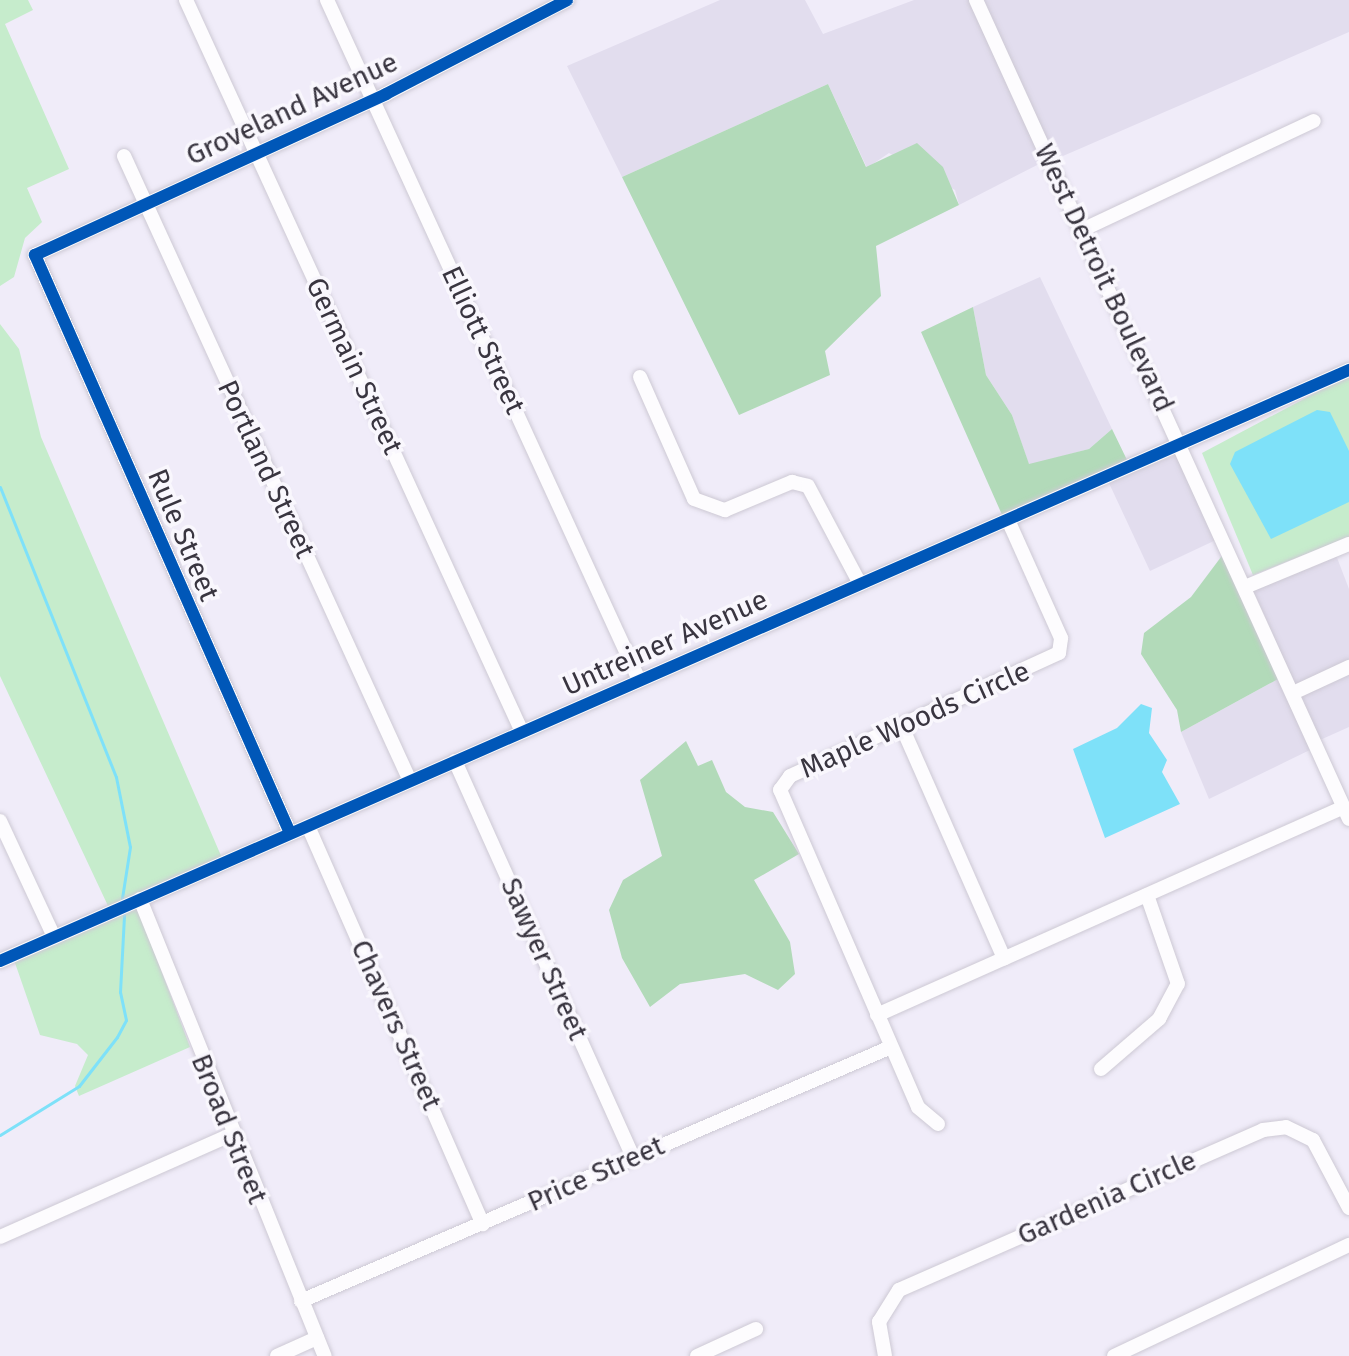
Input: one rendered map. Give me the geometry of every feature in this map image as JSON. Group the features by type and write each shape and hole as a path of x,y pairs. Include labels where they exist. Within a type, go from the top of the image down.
{"street":[{"name":"Germain Street","path":"186,0 522,732"},
{"name":"Elliott Street","path":"327,0 639,680"},
{"name":"Groveland Avenue","path":"35,255 372,100 567,0"},
{"name":"West Detroit Boulevard","path":"976,0 1293,693 1343,789 1346,813"},
{"path":"1082,230 1314,121"},
{"name":"Portland Street","path":"124,156 410,781"},
{"name":"Rule Street","path":"35,255 290,833"},
{"name":"Untreiner Avenue","path":"0,961 639,680 1182,447 1349,370"},
{"path":"640,377 694,499 725,510 792,482 808,486 860,584"},
{"name":"Maple Woods Circle","path":"938,1124 918,1107 780,790 790,776 1059,653 1061,638 1008,520"},
{"path":"1245,587 1349,544"},
{"path":"1293,693 1349,667"},
{"path":"902,727 1004,958"},
{"name":"Sawyer Street","path":"455,761 633,1157"},
{"path":"877,1015 1147,895 1346,813"},
{"path":"0,823 54,937"},
{"name":"Chavers Street","path":"308,826 483,1224"},
{"path":"1101,1069 1159,1019 1178,984 1147,895"},
{"name":"Broad Street","path":"140,899 230,1135 325,1356"},
{"name":"Price Street","path":"301,1301 891,1047"},
{"name":"Gardenia Circle","path":"885,1356 879,1322 899,1290 1263,1130 1286,1127 1313,1140 1349,1208"},
{"path":"0,1237 230,1135"},
{"path":"1114,1356 1349,1245"},
{"path":"697,1356 756,1329"},
{"path":"277,1356 317,1338"}],"shaded area":[{"path":"720,0 805,0 823,34 914,0 970,0 1045,161 959,205 955,190 889,153 867,168 828,84 622,177 567,66"},
{"path":"982,0 1349,0 1349,32 1056,159"},
{"path":"1040,277 1112,429 1089,449 1029,465 1012,415 986,375 973,307"},
{"path":"1179,454 1218,539 1150,571 1108,481"},
{"path":"1336,555 1349,589 1349,662 1296,686 1253,590"},
{"path":"1349,673 1349,727 1320,740 1300,695"},
{"path":"1280,678 1312,749 1209,799 1181,732"}],"green space":[{"path":"0,0 28,0 33,10 5,24 69,169 27,188 42,222 25,238 14,277 0,286"},
{"path":"828,84 866,167 917,143 943,167 959,205 876,246 881,296 825,351 830,375 739,415 622,177"},
{"path":"973,307 986,375 1012,415 1029,464 1089,449 1112,429 1128,462 1003,517 921,332"},
{"path":"0,324 19,349 41,437 222,858 109,908 0,676"},
{"path":"1349,375 1349,537 1253,575 1202,453"},
{"path":"1224,553 1280,678 1181,732 1177,710 1141,654 1144,633 1191,597"},
{"path":"686,741 698,766 712,760 726,792 745,807 773,812 799,854 754,880 790,942 795,974 778,990 745,974 680,984 650,1007 622,958 609,910 623,880 662,856 640,780"},
{"path":"137,906 190,1047 79,1096 75,1086 88,1055 77,1044 40,1035 14,960"}],"water":[{"path":"1317,410 1330,412 1349,451 1349,502 1271,539 1230,464 1235,452"},
{"path":"1141,704 1152,708 1149,733 1167,760 1162,772 1180,804 1105,838 1073,749 1117,728"}],"waterway":[{"path":"0,487 116,777 130,847 122,898"},
{"path":"0,1135 79,1086 117,1037 126,1020 120,992 124,915"}],"cycle path":[{"path":"290,833 35,255 386,94 567,0"},
{"path":"0,961 1349,370"}]}
